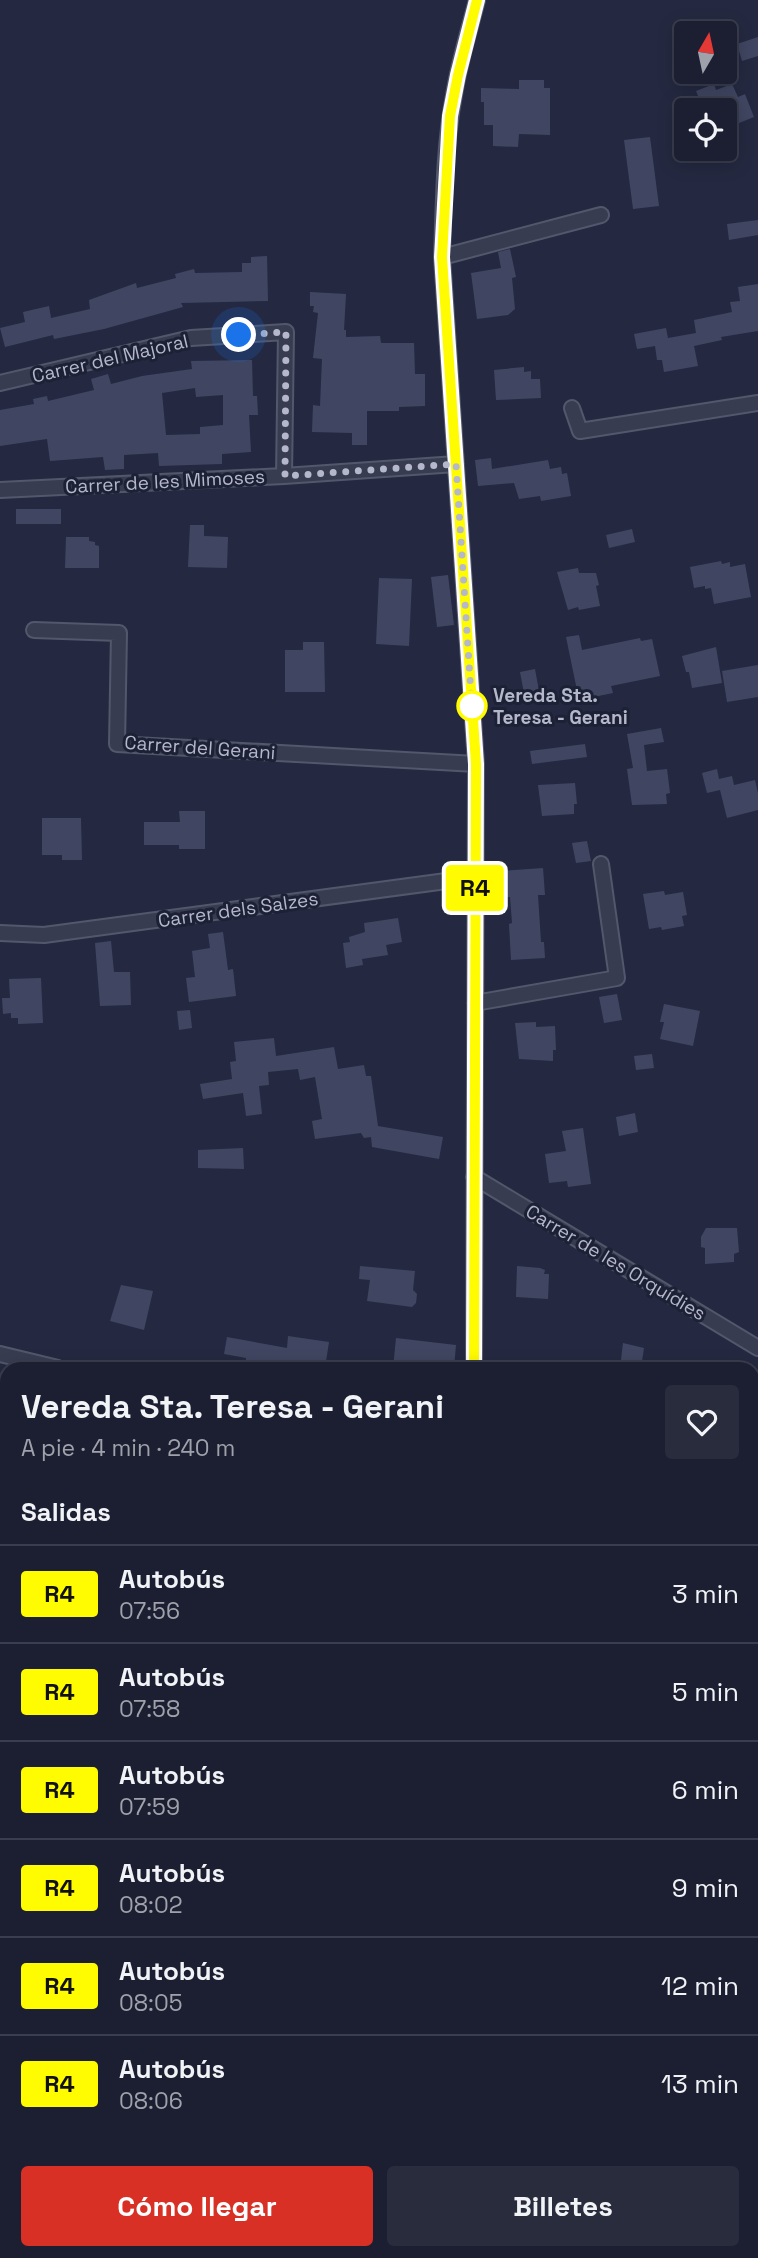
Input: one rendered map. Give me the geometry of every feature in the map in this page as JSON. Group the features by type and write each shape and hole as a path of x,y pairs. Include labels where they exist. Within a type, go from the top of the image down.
{"street":[{"path":"474,1362 476,764 442,257 450,116 477,0"},
{"path":"442,257 601,215"},
{"name":"Carrer del Majoral","path":"0,383 191,338 286,332 285,476"},
{"path":"572,408 580,431 758,403"},
{"name":"Carrer de les Mimoses","path":"0,489 285,476 456,464"},
{"name":"Carrer del Gerani","path":"34,630 119,633 117,744 476,764"},
{"path":"475,1003 617,978 601,864"},
{"name":"Carrer dels Salzes","path":"0,933 44,935 475,877"},
{"name":"Carrer de les Orquídies","path":"474,1177 758,1348"},
{"path":"0,1354 33,1362"}],"building":[{"path":"758,37 758,56 742,61 737,44"},
{"path":"519,80 544,80 544,88 550,88 550,135 519,134 518,147 493,146 493,125 484,125 481,88 519,89"},
{"path":"714,84 716,90 732,84 738,97 745,94 754,117 737,124 737,98 699,98 696,91"},
{"path":"650,137 659,206 633,209 624,140"},
{"path":"758,220 758,235 729,240 727,224"},
{"path":"510,249 516,277 512,278 515,309 508,315 477,319 471,273 501,268 498,252"},
{"path":"267,256 268,301 181,303 183,307 104,329 54,339 53,335 5,347 0,328 25,322 23,312 49,306 51,318 90,309 89,300 136,283 137,288 176,278 175,274 194,269 195,273 242,272 242,263 251,263 251,257"},
{"path":"758,284 758,331 721,337 722,340 694,346 698,366 664,372 662,360 657,360 655,346 637,349 634,334 666,328 668,338 696,333 694,320 732,312 730,302 740,301 738,287"},
{"path":"310,292 346,294 346,337 380,336 381,343 414,343 415,374 425,374 425,406 399,407 399,411 367,411 367,445 352,445 352,433 312,432 313,405 320,406 322,359 313,358 318,313 313,312 314,306 310,306"},
{"path":"252,360 253,396 257,396 258,415 249,415 251,452 222,454 222,464 159,466 158,453 124,455 124,469 105,470 103,457 50,461 47,439 0,446 0,410 34,404 33,399 47,396 48,401 94,390 91,379 108,374 111,384 142,376 192,369 191,361","holes":["195,388 196,397 223,395 223,425 200,427 200,434 166,435 162,393"]},
{"path":"524,367 524,372 531,371 531,379 540,379 541,398 496,400 494,370"},
{"path":"491,458 492,469 548,460 550,469 561,467 562,474 567,473 571,496 541,501 540,496 519,499 514,483 478,486 475,460"},
{"path":"16,509 61,509 61,524 16,524"},
{"path":"190,525 204,525 204,536 228,537 227,568 188,567"},
{"path":"632,529 635,542 609,548 606,535"},
{"path":"66,537 89,537 89,541 95,542 95,545 99,546 99,568 65,568"},
{"path":"721,561 722,564 730,562 730,567 745,564 751,597 714,604 711,588 694,588 690,567"},
{"path":"578,568 579,573 596,573 600,606 568,610 557,572"},
{"path":"448,575 454,625 437,627 431,577"},
{"path":"379,578 412,579 409,646 376,644"},
{"path":"579,635 582,650 640,638 641,641 652,639 660,676 611,686 613,693 579,700 566,637"},
{"path":"303,642 324,642 325,692 285,692 285,650 303,650"},
{"path":"716,647 722,683 692,688 682,656"},
{"path":"758,665 758,697 727,702 722,671"},
{"path":"535,669 541,702 526,704 520,672"},
{"path":"661,728 664,742 644,745 647,771 667,769 670,793 666,794 667,804 632,805 627,769 633,768 627,734"},
{"path":"585,744 587,757 532,764 530,751"},
{"path":"717,769 719,779 732,776 734,785 755,780 758,810 727,818 720,790 707,793 702,773"},
{"path":"575,783 577,804 574,804 574,814 542,816 538,785"},
{"path":"179,811 205,811 205,849 179,849 179,845 144,845 144,822 180,822"},
{"path":"42,818 81,818 82,860 62,860 62,855 42,855"},
{"path":"587,841 591,861 576,863 572,843"},
{"path":"543,868 545,895 538,895 541,942 544,942 545,958 511,960 510,897 504,897 502,871"},
{"path":"664,891 665,895 683,892 687,915 682,916 684,926 662,930 661,927 649,929 643,894"},
{"path":"398,918 402,942 386,945 388,955 362,959 363,965 346,968 343,943 350,942 349,937 365,932 364,923"},
{"path":"223,932 228,970 233,969 236,996 189,1002 186,978 195,977 192,951 210,948 208,934"},
{"path":"111,941 114,972 130,972 131,1005 100,1006 95,943"},
{"path":"41,978 43,1023 18,1024 18,1018 11,1018 11,1013 3,1014 2,998 10,998 9,979"},
{"path":"617,994 622,1020 604,1023 599,997"},
{"path":"664,1004 700,1011 693,1046 660,1039"},
{"path":"190,1010 192,1028 179,1030 177,1011"},
{"path":"536,1022 536,1027 555,1026 556,1050 553,1050 553,1061 519,1059 515,1023"},
{"path":"274,1038 276,1056 334,1047 338,1069 364,1065 366,1076 371,1076 378,1126 443,1137 439,1159 372,1147 371,1137 364,1138 361,1133 315,1139 312,1121 322,1119 315,1077 300,1080 298,1069 268,1072 269,1085 259,1086 262,1114 246,1116 243,1093 203,1099 200,1084 232,1079 230,1062 236,1061 234,1042"},
{"path":"652,1054 654,1068 636,1070 634,1056"},
{"path":"635,1113 638,1132 619,1136 616,1117"},
{"path":"583,1128 591,1184 568,1187 567,1181 549,1183 545,1154 566,1151 562,1131"},
{"path":"243,1148 244,1169 198,1168 198,1150"},
{"path":"706,1228 737,1228 739,1252 734,1254 734,1262 705,1264 705,1248 701,1247 701,1237"},
{"path":"360,1266 415,1271 413,1290 417,1294 416,1303 412,1307 367,1301 370,1280 359,1279"},
{"path":"517,1266 540,1268 545,1270 544,1274 549,1274 548,1299 516,1297"},
{"path":"121,1285 153,1291 144,1330 110,1321"},
{"path":"288,1336 329,1342 326,1362 246,1362 246,1358 224,1354 227,1337 287,1348"},
{"path":"396,1338 456,1345 455,1362 394,1362"},
{"path":"623,1343 644,1348 642,1362 621,1362"}],"bus line":[{"name":"R4","path":"474,1362 476,764 442,257 450,116 477,0"}],"place":[{"name":"Vereda Sta. Teresa - Gerani","path":"472,706"}],"route":[{"path":"239,335 286,332 285,476 456,464 472,709 472,706"}]}
